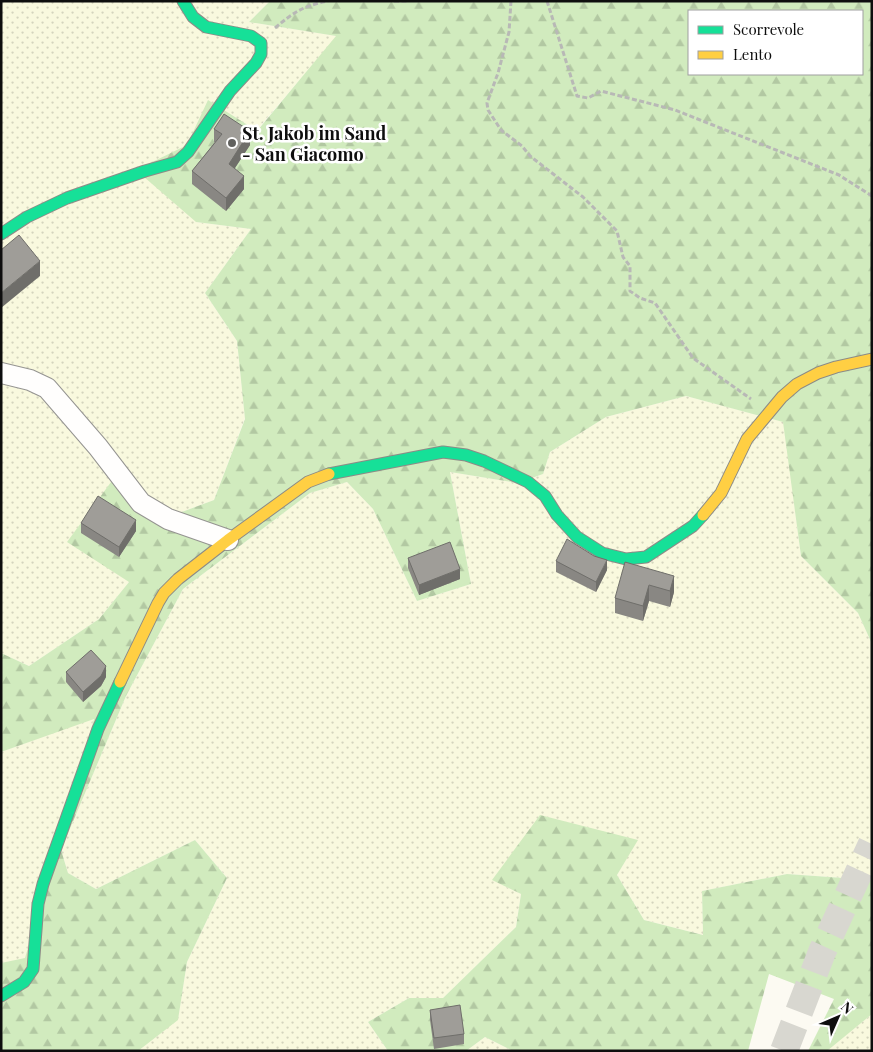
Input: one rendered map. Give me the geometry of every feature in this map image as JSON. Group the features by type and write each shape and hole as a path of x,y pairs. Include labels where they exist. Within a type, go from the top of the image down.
{"street":[{"path":"1,234 26,217 67,198 177,162 188,152 230,91 256,63 261,54 260,43 251,36 206,27 193,17 183,1"},
{"path":"1,996 16,989 30,975 33,969 38,904 43,884 98,728 158,603 164,593 178,580 228,540 308,482 331,473 443,452 466,454 528,482 545,496 577,538 602,553 626,559 646,557 693,526 708,510 721,493 747,440 767,413 782,397 797,384 818,373 872,359"},
{"path":"1,373 30,380 47,388 98,447 141,503 168,519 228,540"}],"path":[{"path":"260,43 291,14 308,5 328,1"},
{"path":"394,1 406,1"},
{"path":"511,1 509,32 498,73 487,102 488,110 501,130 522,146 530,156 583,197 617,231 623,257 630,266 630,291 640,298 655,303 693,358 767,413"},
{"path":"547,1 577,96 588,98 601,91 674,110 839,175 872,196"}],"green space":[{"path":"1,1 270,1 249,22 337,36 256,131 196,222 251,229 205,293 237,341 245,418 214,500 171,516 129,582 99,619 29,666 1,653"},
{"path":"270,1 872,1 872,644 858,613 801,556 783,422 686,396 606,417 550,452 543,474 518,483 450,472 471,584 417,601 373,509 347,482 310,493 183,589 126,696 61,850 68,873 96,889 195,840 227,878 187,962 178,1020 138,1051 1,1051 1,963 25,958 94,719 1,752 1,653 29,666 99,619 129,582 67,542 114,478 171,516 214,500 245,419 237,341 205,293 251,229 196,222 136,170 187,145 208,100 257,131 336,36 249,22"},
{"path":"686,396 784,422 801,556 858,613 872,644 872,880 787,874 702,891 703,935 644,920 617,875 637,840 493,880 521,894 516,927 443,998 409,998 368,1022 388,1051 138,1051 178,1019 187,962 227,878 195,840 96,889 68,873 61,850 126,696 183,589 310,493 347,482 373,509 417,601 471,584 450,472 518,483 543,474 550,452 606,417"},
{"path":"94,718 25,959 1,963 1,752"},
{"path":"540,815 638,840 617,875 644,920 703,935 702,891 787,874 872,880 872,1014 827,1051 808,1051 834,999 769,974 748,1051 513,1051 485,1037 466,1051 388,1051 368,1022 409,998 443,998 516,927 521,894 492,880"},
{"path":"872,1014 872,1051 827,1051 844,1036"},
{"path":"485,1037 513,1051 466,1051"}],"building":[{"path":"224,114 250,131 229,164 244,176 226,198 192,171 222,134 214,129"},
{"path":"19,235 40,261 1,293 1,250"},
{"path":"98,496 136,520 119,547 81,523"},
{"path":"567,539 594,556 607,560 596,582 556,561"},
{"path":"450,542 460,569 419,585 408,558"},
{"path":"625,562 674,576 670,591 649,585 643,606 615,598"},
{"path":"91,650 106,666 101,676 83,692 66,672"},
{"path":"460,1005 464,1034 434,1038 430,1010"}],"tunnel":[{"path":"784,1051 822,952 872,844"}],"traffic: fast":[{"path":"1,234 27,217 67,198 177,162 188,152 230,91 256,63 261,54 261,43 251,36 206,27 193,17 183,1"},
{"path":"329,474 443,452 466,455 484,461 528,482 545,496 557,515 577,537 602,553 626,559 646,557 693,526 703,515"},
{"path":"1,996 24,982 33,969 38,904 43,884 98,729 120,682"}],"traffic: slow":[{"path":"703,515 721,493 747,439 782,397 797,384 818,373 872,359"},
{"path":"120,682 158,603 164,593 178,579 308,482 329,474"}],"place":[{"name":"St. Jakob im Sand - San Giacomo","path":"232,143"}]}
